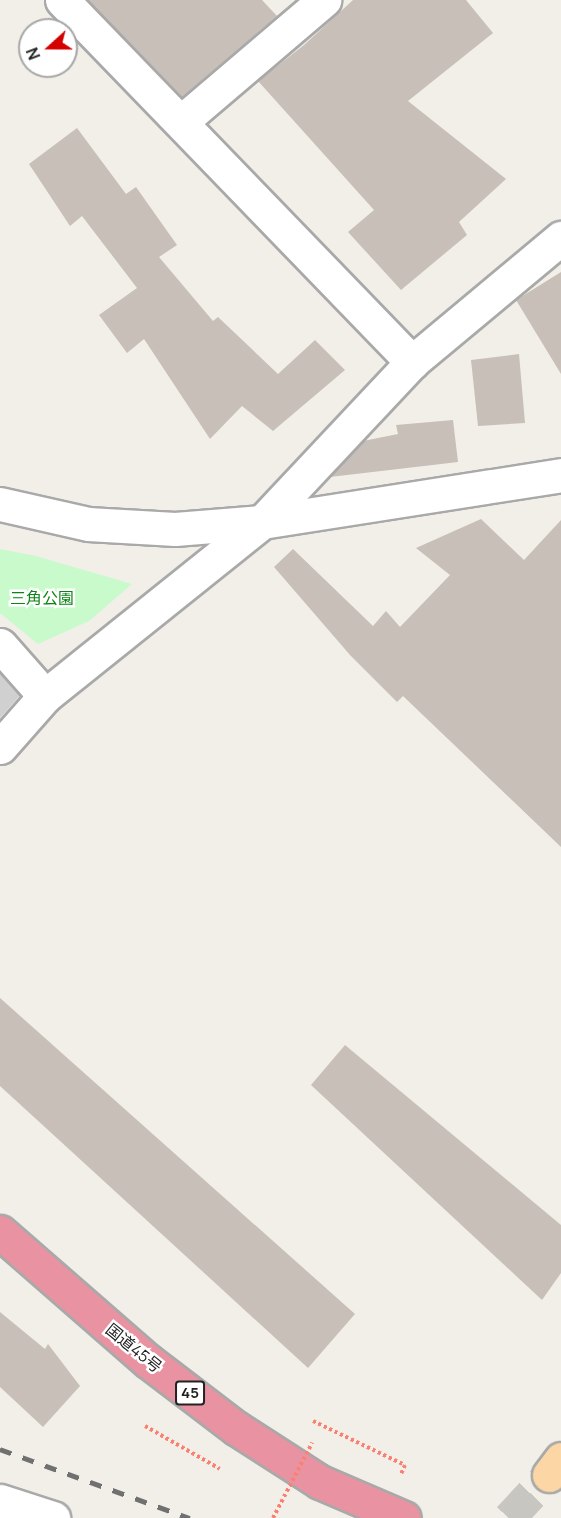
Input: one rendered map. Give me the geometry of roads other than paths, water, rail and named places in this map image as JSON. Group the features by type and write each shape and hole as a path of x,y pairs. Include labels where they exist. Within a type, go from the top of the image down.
{"highway":[{"name":"国道45号","path":"0,1232 148,1361 236,1428 320,1482 404,1518"}],"street":[{"path":"62,0 412,362"},
{"path":"182,122 324,0"},
{"path":"0,747 45,696 262,522 412,362 561,238"},
{"path":"0,504 88,524 175,530 262,522 561,475"},
{"path":"0,645 45,696"},
{"path":"0,1501 53,1518"}],"tunnel":[{"path":"509,1518 549,1475"}],"railway":[{"path":"0,1449 190,1518"}],"park label":[{"name":"三角公園","path":"42,598"}]}
